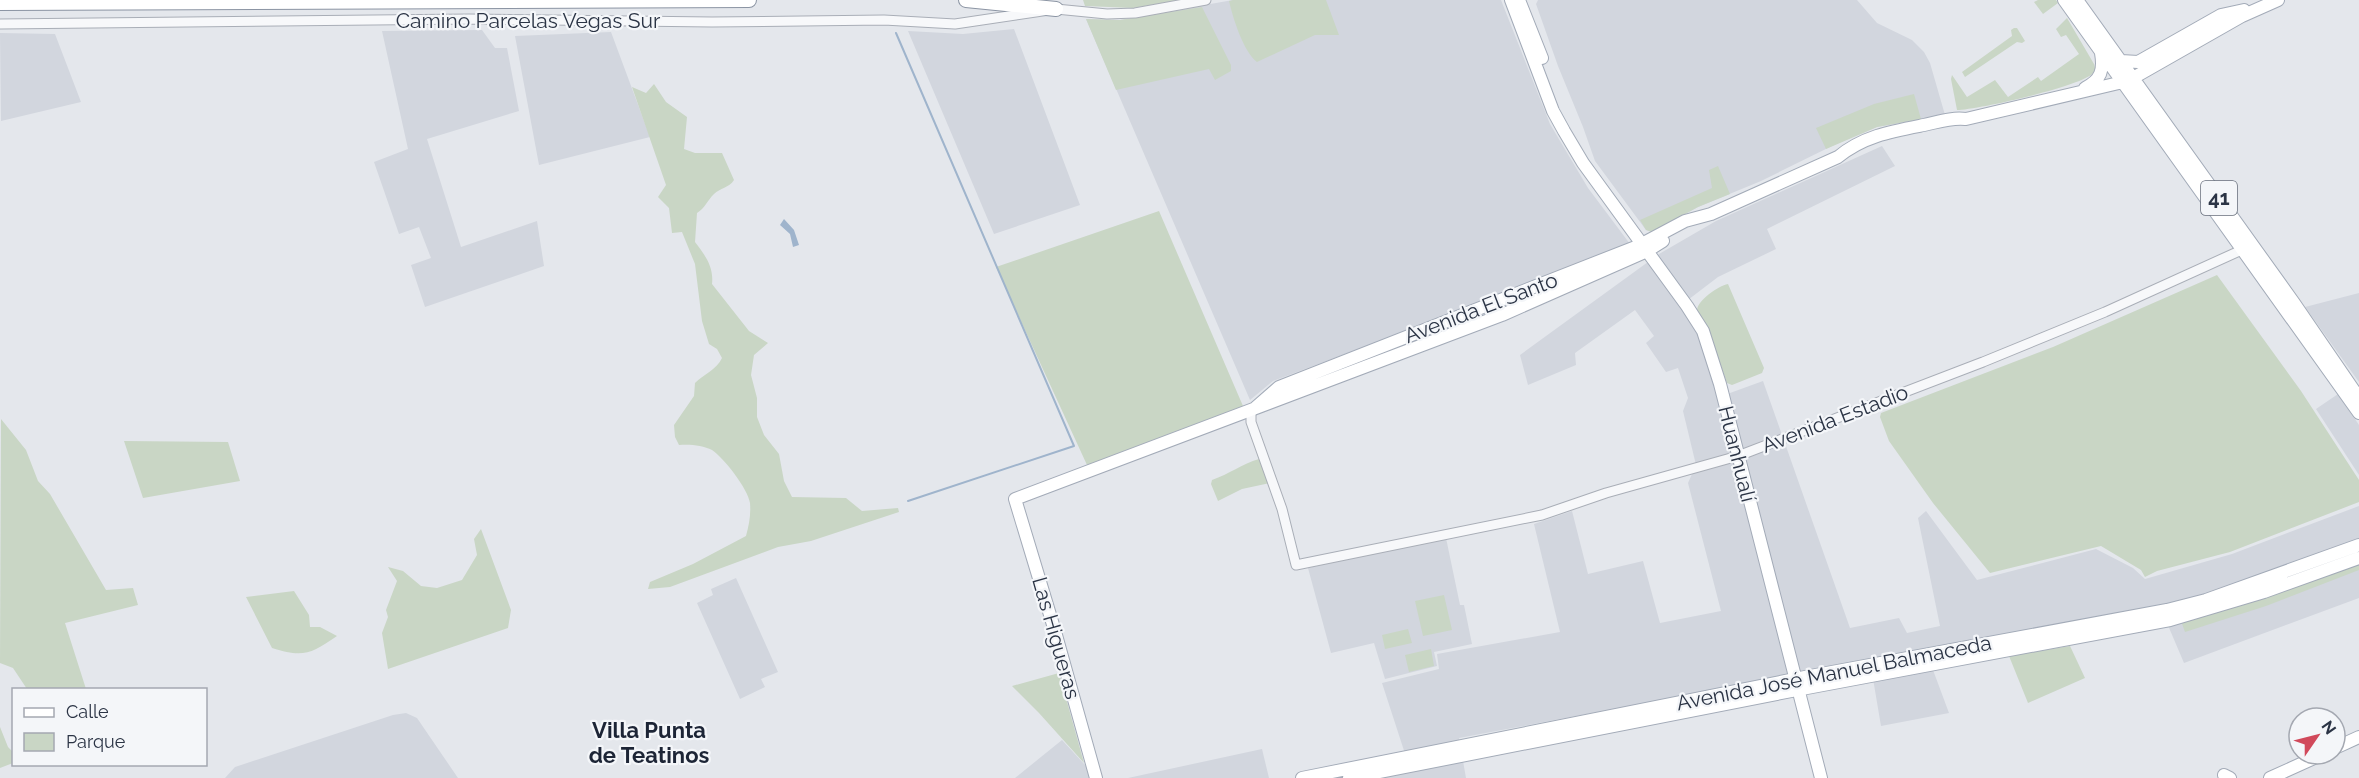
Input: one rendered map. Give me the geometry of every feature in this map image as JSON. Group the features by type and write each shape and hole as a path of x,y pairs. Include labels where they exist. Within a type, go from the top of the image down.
{"highway":[{"path":"0,3 749,0"},
{"path":"966,0 1056,9"}],"main road":[{"name":"Huanhualí","path":"1510,0 1555,116 1583,163 1702,331 1714,365 1821,778"},
{"name":"Huanhualí","path":"1519,0 1583,163"},
{"path":"1526,16 1527,0"},
{"name":"41","path":"2064,0 2101,52 2128,80 2247,247 2359,398"},
{"name":"41","path":"2077,0 2121,61 2128,80"},
{"name":"Avenida El Santo","path":"1014,499 1502,315 1645,248 1685,221 1711,214 1838,157 1845,151 1882,133 1942,121 1966,119 2128,80 2242,16 2278,0"},
{"path":"2121,61 2138,62 2221,15 2260,8"},
{"path":"2076,92 2098,78 2103,66 2101,52"},
{"name":"41","path":"2247,247 2359,413"},
{"name":"Avenida El Santo","path":"1255,408 1279,387 1645,248"},
{"path":"1486,307 1502,315"},
{"name":"Las Higueras","path":"1014,499 1054,628 1096,778"},
{"name":"Avenida José Manuel Balmaceda","path":"1302,778 1796,684 2167,610 2206,600 2359,545"},
{"name":"Avenida José Manuel Balmaceda","path":"1349,778 1796,684 2170,620 2264,592 2359,558"},
{"path":"2270,778 2296,766"}],"street":[{"name":"Camino Parcelas Vegas Sur","path":"0,24 469,19 701,22 884,20 955,24 1056,9 1122,14 1206,0"},
{"name":"Avenida Estadio","path":"1255,408 1251,413 1251,422 1282,509 1296,565 1542,515 1606,493 1738,456 1983,362 2105,312 2247,247"}],"shaded area":[{"path":"1233,0 1501,0 1550,124 1588,188 1630,244 1273,381 1250,400 1086,19 1120,20"},
{"path":"1538,0 1857,0 1877,23 1912,40 1924,52 1930,63 1945,115 1877,127 1834,145 1761,181 1698,207 1652,232 1646,230 1595,161 1536,4"},
{"path":"1014,29 1080,205 994,234 908,31 963,34"},
{"path":"482,30 495,48 507,48 519,111 427,139 461,247 537,221 544,266 425,307 411,265 431,258 419,227 399,234 374,162 408,149 382,31"},
{"path":"611,32 650,137 539,165 515,36"},
{"path":"0,33 55,34 81,102 1,121"},
{"path":"1882,146 1895,166 1767,229 1776,249 1718,277 1680,306 1702,335 1719,397 1763,381 1850,628 1899,618 1907,633 1940,626 1918,518 1926,511 1977,580 2096,549 2133,568 2145,579 2232,554 2359,506 2359,598 2184,663 2167,623 1933,670 1949,713 1881,726 1870,661 1459,738 1466,778 1371,778 1410,769 1382,683 1439,669 1437,654 1560,632 1534,524 1572,511 1588,574 1643,561 1660,623 1721,611 1688,483 1696,465 1683,411 1688,398 1678,368 1666,372 1646,343 1654,336 1635,310 1575,353 1576,365 1528,385 1520,355 1659,254 1716,221"},
{"path":"2359,293 2359,382 2305,307"},
{"path":"2338,394 2359,425 2359,475 2316,409"},
{"path":"1446,538 1460,605 1464,605 1472,644 1434,652 1437,666 1385,679 1374,643 1331,653 1308,568"},
{"path":"736,578 778,672 761,679 765,687 740,699 697,603 713,595 711,589"},
{"path":"406,713 417,718 458,778 225,778 235,767 393,715"},
{"path":"1062,740 1097,778 1015,778"},
{"path":"1262,749 1269,778 1128,778"}],"green space":[{"path":"1083,0 1179,0 1133,8 1085,6"},
{"path":"1326,0 1339,35 1315,35 1257,62 1247,50 1239,34 1229,1"},
{"path":"2056,0 2058,3 2043,14 2034,2"},
{"path":"1202,7 1231,65 1231,71 1215,80 1209,69 1116,90 1086,19 1120,20"},
{"path":"2067,18 2094,64 2093,73 2051,90 2006,102 1957,110 1952,75 1967,97 1995,80 2008,97 2038,77 2041,81 2079,54 2066,35 2061,37 2056,29"},
{"path":"2017,28 2025,41 2017,42 1965,77 1962,72 2012,36 2011,30"},
{"path":"654,84 666,102 687,117 684,149 695,153 722,153 734,180 730,185 714,194 697,213 695,242 710,267 712,284 749,331 768,343 754,355 751,375 757,398 757,417 764,435 779,454 784,481 792,497 846,498 862,511 898,508 899,512 811,541 778,547 670,587 648,589 650,582 693,564 746,536 750,512 750,503 745,490 735,474 717,454 700,446 679,445 675,437 674,425 694,396 695,383 713,369 722,358 717,349 709,344 702,321 695,264 682,232 672,233 669,208 658,197 666,185 632,87 646,93"},
{"path":"1914,94 1921,119 1877,127 1826,149 1816,128 1874,104"},
{"path":"1718,166 1730,194 1698,207 1652,232 1646,230 1640,220 1712,188 1709,170"},
{"path":"1159,211 1243,406 1087,465 996,267"},
{"path":"2217,275 2301,391 2359,480 2359,502 2230,552 2157,571 2145,577 2141,570 2101,546 1990,573 1933,503 1889,441 1880,417 1881,413 2053,347"},
{"path":"1728,284 1764,368 1762,373 1732,385 1727,383 1707,327 1697,310 1709,294"},
{"path":"1,419 26,450 38,481 50,494 106,590 133,588 138,605 65,623 86,688 26,688 13,668 0,663"},
{"path":"124,441 228,442 240,481 143,498"},
{"path":"1259,459 1270,483 1242,489 1218,501 1211,484 1212,480"},
{"path":"481,529 511,610 508,628 388,669 382,633 388,617 386,610 397,581 388,567 403,571 421,586 437,588 462,580 477,555 474,539"},
{"path":"2359,562 2359,570 2266,606 2185,632 2181,621"},
{"path":"294,591 309,615 310,627 320,627 337,636 320,647 306,652 292,653 272,648 246,597"},
{"path":"1444,595 1452,630 1423,636 1415,601"},
{"path":"1408,629 1412,643 1385,649 1382,635"},
{"path":"2070,646 2085,678 2028,703 2009,656"},
{"path":"1431,649 1434,666 1409,672 1405,655"},
{"path":"1059,673 1084,763 1012,686"},
{"path":"0,727 12,751 12,763 0,768"}],"water":[{"path":"784,219 794,230 799,245 793,247 790,234 780,225"}],"waterway":[{"path":"896,33 1074,446 908,501"}],"district":[{"name":"Villa Punta de Teatinos","path":"649,742"}]}
